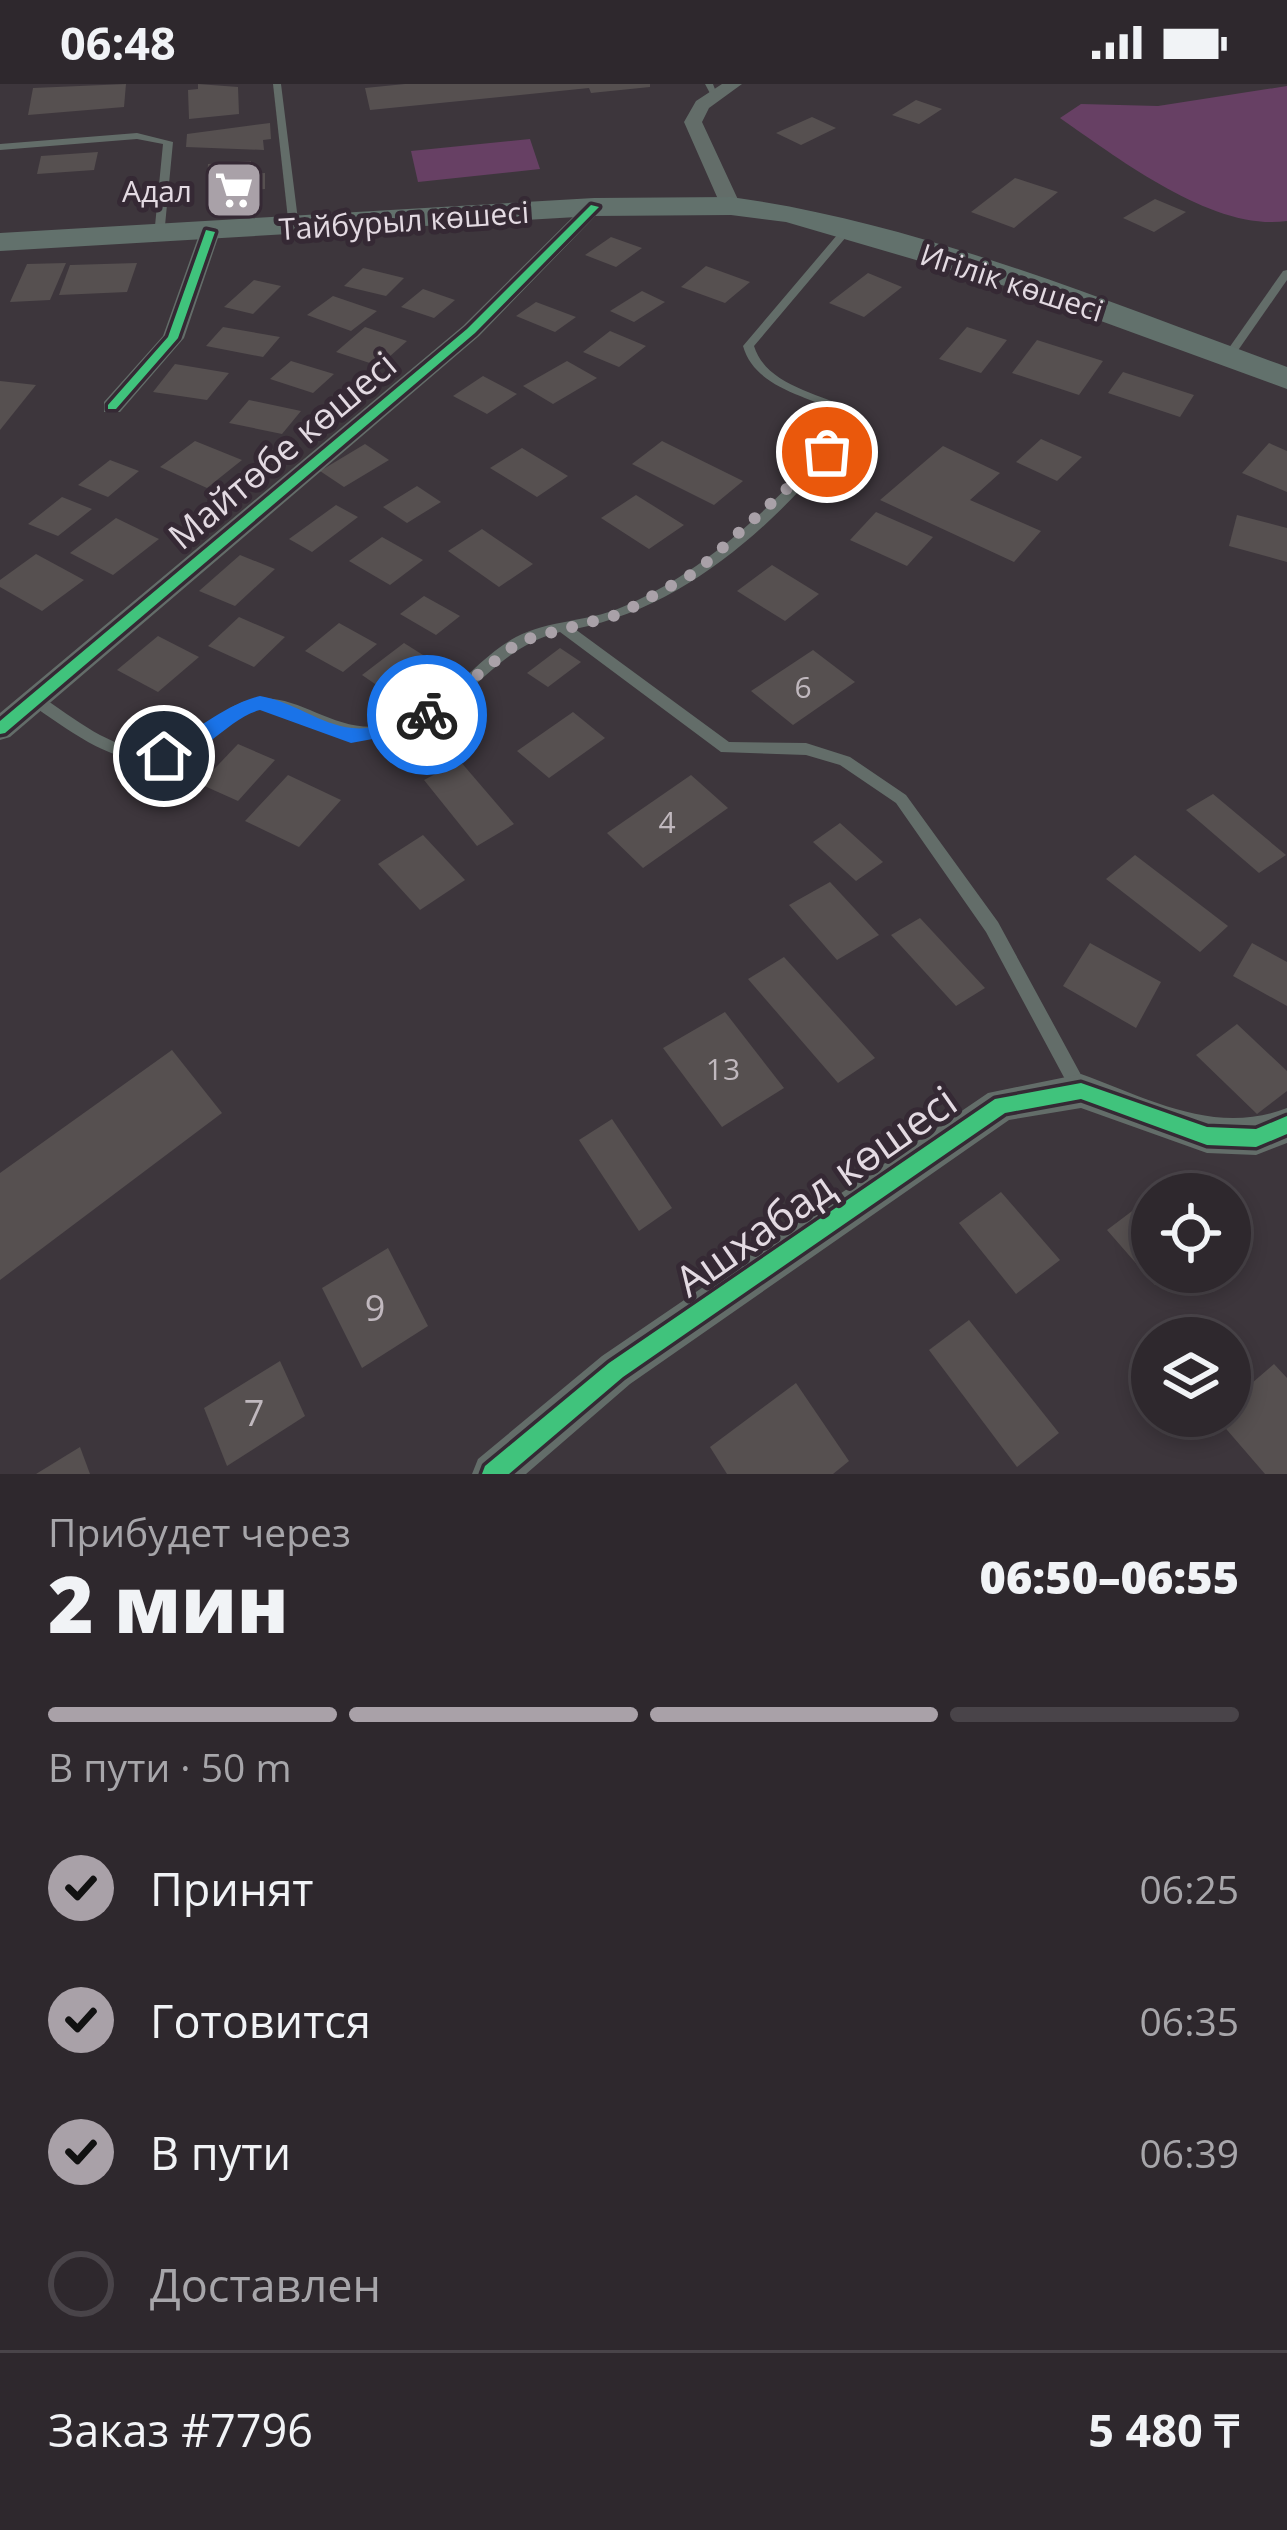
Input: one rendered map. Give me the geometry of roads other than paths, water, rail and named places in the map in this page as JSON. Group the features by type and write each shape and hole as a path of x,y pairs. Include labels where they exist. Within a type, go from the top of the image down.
{"main road":[{"name":"Тайбурыл көшесі","path":"0,242 594,207 730,206"},
{"name":"Игілік көшесі","path":"730,206 847,230 1016,279 1287,379"}],"street":[{"path":"730,206 693,122 712,90 733,84"},
{"name":"Майтөбе көшесі","path":"0,729 470,331 594,207"},
{"path":"112,407 173,338 210,232"},
{"name":"Ашхабад көшесі","path":"493,1474 616,1370 1001,1105 1081,1091 1207,1136 1256,1138 1287,1125"}],"lane":[{"path":"277,84 294,227"},
{"path":"0,147 158,136 168,142 159,236"},
{"path":"34,699 126,757 164,756 194,743 239,709 260,703 280,706 351,736 389,731 414,725 520,641 620,614 696,572 763,515 850,425 846,411 762,371 749,357 748,346 847,230"},
{"path":"1228,357 1287,273"},
{"path":"562,626 726,748 806,749 844,761 901,799 992,927 1081,1091"}],"place":[{"name":"Адал","path":"234,190"}]}
